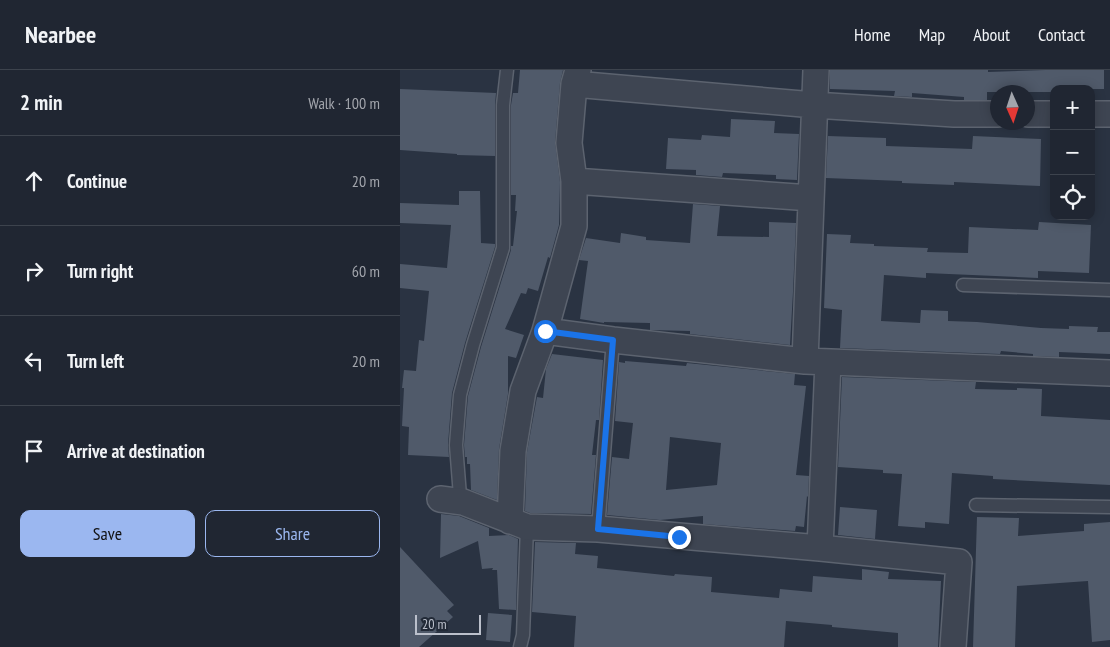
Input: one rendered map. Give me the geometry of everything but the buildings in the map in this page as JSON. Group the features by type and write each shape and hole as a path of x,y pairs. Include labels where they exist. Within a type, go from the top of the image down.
{"street":[{"path":"816,70 811,198 820,548"},
{"path":"518,524 513,451 522,391 545,331 574,226 574,181 569,143 576,77 814,105 954,114 990,114"},
{"path":"1035,114 1050,114"},
{"path":"1095,114 1110,114"},
{"path":"574,181 811,198"},
{"path":"545,331 816,362 1110,373"},
{"path":"451,501 518,524 820,548 959,562 953,647"}],"lane":[{"path":"451,501 460,496 456,445 460,395 473,344 503,248 503,105 507,70"},
{"path":"963,285 1110,290"},
{"path":"598,529 613,340"},
{"path":"976,505 1110,507"},
{"path":"518,524 523,635 520,647"}],"route":[{"path":"545,331 613,340 598,529 679,537"}]}
